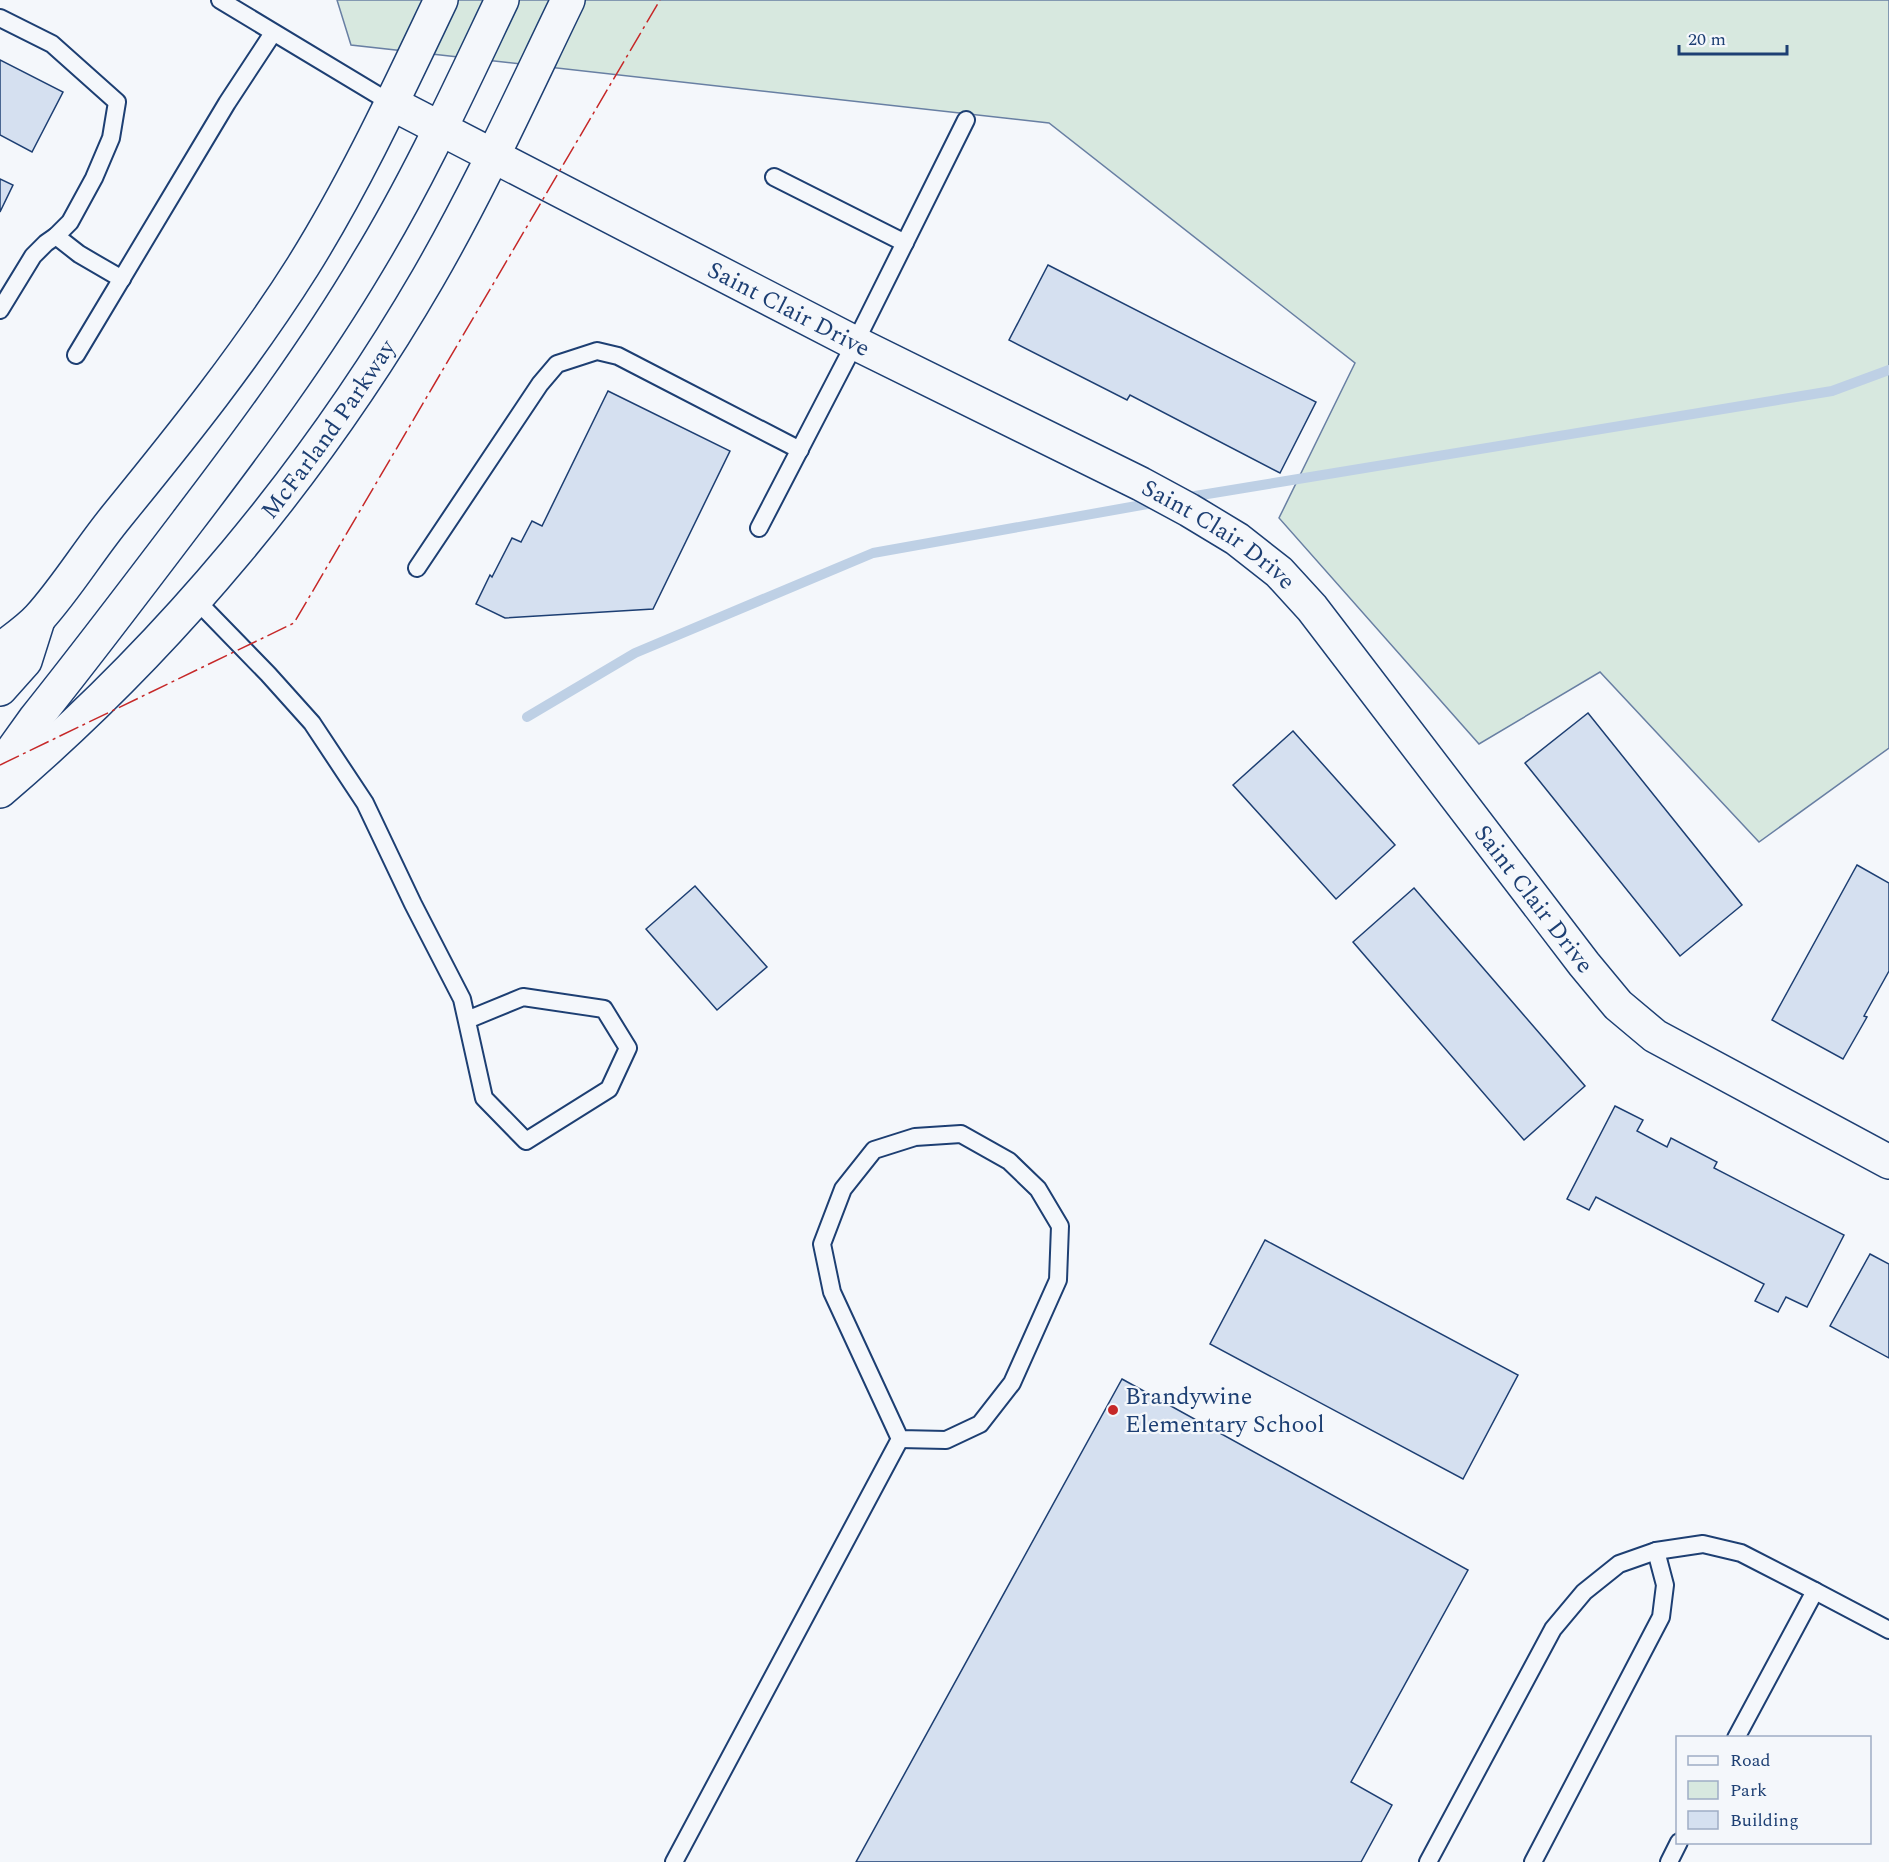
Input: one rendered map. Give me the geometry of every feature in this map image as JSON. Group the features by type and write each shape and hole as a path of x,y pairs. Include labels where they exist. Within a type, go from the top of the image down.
{"main road":[{"path":"0,650 38,620 113,520 199,415 270,318 334,212 441,0"},
{"path":"0,770 35,719 171,543 291,382 370,260 440,128 502,0"},
{"name":"McFarland Parkway","path":"0,791 82,717 143,657 195,600 308,461 393,336 428,278 493,156 567,0"},
{"name":"Saint Clair Drive","path":"391,103 855,343 1142,484 1237,539 1279,572 1312,608 1584,964 1618,1005 1654,1036 1886,1153"},
{"path":"0,689 25,662 38,620"}],"lane":[{"path":"220,0 391,103"},
{"path":"0,18 52,44 117,102 111,138 94,178 70,222 33,256 0,310"},
{"path":"76,355 227,103 273,33"},
{"path":"759,528 855,343 966,120"},
{"path":"774,177 905,243"},
{"path":"56,236 79,254 122,279"},
{"path":"417,568 540,384 557,364 579,356 597,351 618,356 800,450"},
{"path":"195,600 268,674 312,723 365,803 462,999 484,1098 526,1141 609,1089 628,1048 604,1010 523,997 467,1020"},
{"path":"960,1134 1009,1161 1038,1189 1060,1226 1058,1280 1012,1383 980,1424 946,1440 900,1439 832,1292 822,1244 843,1190 874,1150 915,1137 960,1134"},
{"path":"674,1862 900,1439"},
{"path":"1428,1862 1553,1629 1584,1592 1619,1564 1656,1551 1703,1544 1741,1553 1889,1630"},
{"path":"1533,1862 1661,1617 1665,1586 1656,1551"},
{"path":"1737,1736 1815,1591"},
{"path":"1669,1862 1678,1844"}],"green space":[{"path":"337,0 1889,0 1889,748 1759,842 1600,672 1479,744 1279,518 1355,363 1049,123 351,45"}],"building":[{"path":"0,60 63,92 32,152 0,135"},
{"path":"0,179 13,185 0,212"},
{"path":"1048,265 1316,402 1280,473 1130,395 1127,400 1009,340"},
{"path":"608,391 730,451 653,609 505,618 476,604 512,538 521,542 532,521 542,526"},
{"path":"1588,713 1742,905 1680,956 1525,763"},
{"path":"1293,731 1395,845 1336,899 1233,785"},
{"path":"1857,865 1889,883 1889,971 1864,1016 1867,1017 1843,1059 1772,1020"},
{"path":"695,886 767,967 717,1010 646,929"},
{"path":"1414,888 1585,1086 1524,1140 1353,942"},
{"path":"1615,1106 1643,1120 1637,1131 1667,1147 1671,1138 1717,1162 1714,1168 1844,1235 1807,1307 1786,1297 1778,1312 1755,1301 1764,1284 1596,1197 1589,1210 1567,1199"},
{"path":"1265,1240 1518,1375 1463,1479 1210,1344"},
{"path":"1870,1254 1889,1264 1889,1358 1830,1326"},
{"path":"1122,1379 1468,1570 1351,1782 1392,1805 1361,1862 856,1862"}],"waterway":[{"path":"1183,498 1832,391 1889,370"},
{"path":"527,717 635,653 873,553 1159,502"}],"power":[{"path":"0,765 294,623 660,0"}],"place":[{"name":"Brandywine Elementary School","path":"1113,1410"}]}
